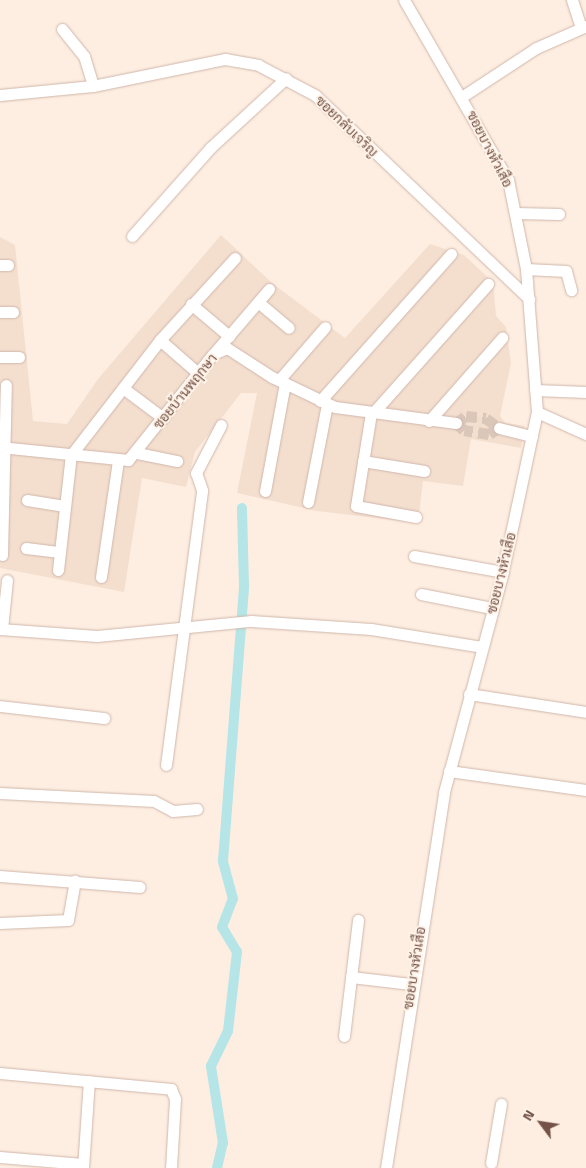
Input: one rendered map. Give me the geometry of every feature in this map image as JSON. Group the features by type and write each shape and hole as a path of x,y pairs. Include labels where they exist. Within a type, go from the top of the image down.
{"street":[{"name":"ซอยบางหัวเสือ","path":"386,1168 411,984 449,771 468,694 503,572 536,412 526,269 516,213 502,166 463,96 405,0"},
{"path":"463,96 536,48 584,27 572,0"},
{"path":"62,29 84,56 94,86"},
{"name":"ซอยกลับเจริญ","path":"0,95 94,86 225,59 286,78 314,95 528,299"},
{"path":"132,236 210,148 286,78"},
{"path":"516,213 559,214"},
{"path":"308,502 324,402 451,254"},
{"path":"58,570 71,455 160,340 235,258"},
{"path":"526,269 566,271 571,290"},
{"path":"416,517 356,506 372,413 488,284"},
{"path":"213,354 269,289"},
{"path":"258,302 288,328"},
{"path":"191,304 229,336"},
{"path":"0,312 13,312"},
{"path":"265,491 282,382 325,327"},
{"path":"430,420 502,338"},
{"path":"160,340 198,373"},
{"name":"ซอยบ้านพฤกษา","path":"118,461 136,453 213,354 234,349 282,382 324,402 372,413 456,423"},
{"path":"0,357 19,357"},
{"path":"2,555 2,447 6,385"},
{"path":"123,388 163,418"},
{"path":"535,390 586,392"},
{"path":"536,412 586,434"},
{"path":"166,765 182,629 202,490 196,473 221,425"},
{"path":"499,428 532,436"},
{"path":"2,447 118,461 101,577"},
{"path":"136,453 177,461"},
{"path":"363,461 424,471"},
{"path":"27,500 65,506"},
{"path":"26,548 60,552"},
{"path":"414,556 503,572"},
{"path":"7,580 1,629 97,636 251,621 371,629 482,647"},
{"path":"421,594 492,608"},
{"path":"468,694 586,712"},
{"path":"0,706 104,718"},
{"path":"449,771 586,790"},
{"path":"0,793 154,801 173,812 196,808"},
{"path":"0,876 140,888"},
{"path":"0,923 68,920 75,881"},
{"path":"344,1036 358,920"},
{"path":"351,976 411,984"},
{"path":"0,1073 171,1089 175,1099 171,1168"},
{"path":"0,1157 83,1166 89,1082"},
{"path":"491,1163 501,1104"}],"shaded area":[{"path":"221,235 272,283 345,338 430,244 464,255 493,282 496,316 506,327 511,363 500,416 505,423 525,426 521,448 471,439 463,486 423,481 418,523 317,511 237,493 257,393 241,393 195,452 186,487 142,478 124,592 0,568 0,237 15,245 33,421 67,424 98,379"}],"waterway":[{"path":"217,1168 223,1143 211,1066 228,1031 237,952 222,927 233,899 223,861 244,586 242,508"}],"tunnel":[{"path":"466,416 486,418 499,428 489,434 464,430 456,423 466,416"}]}
